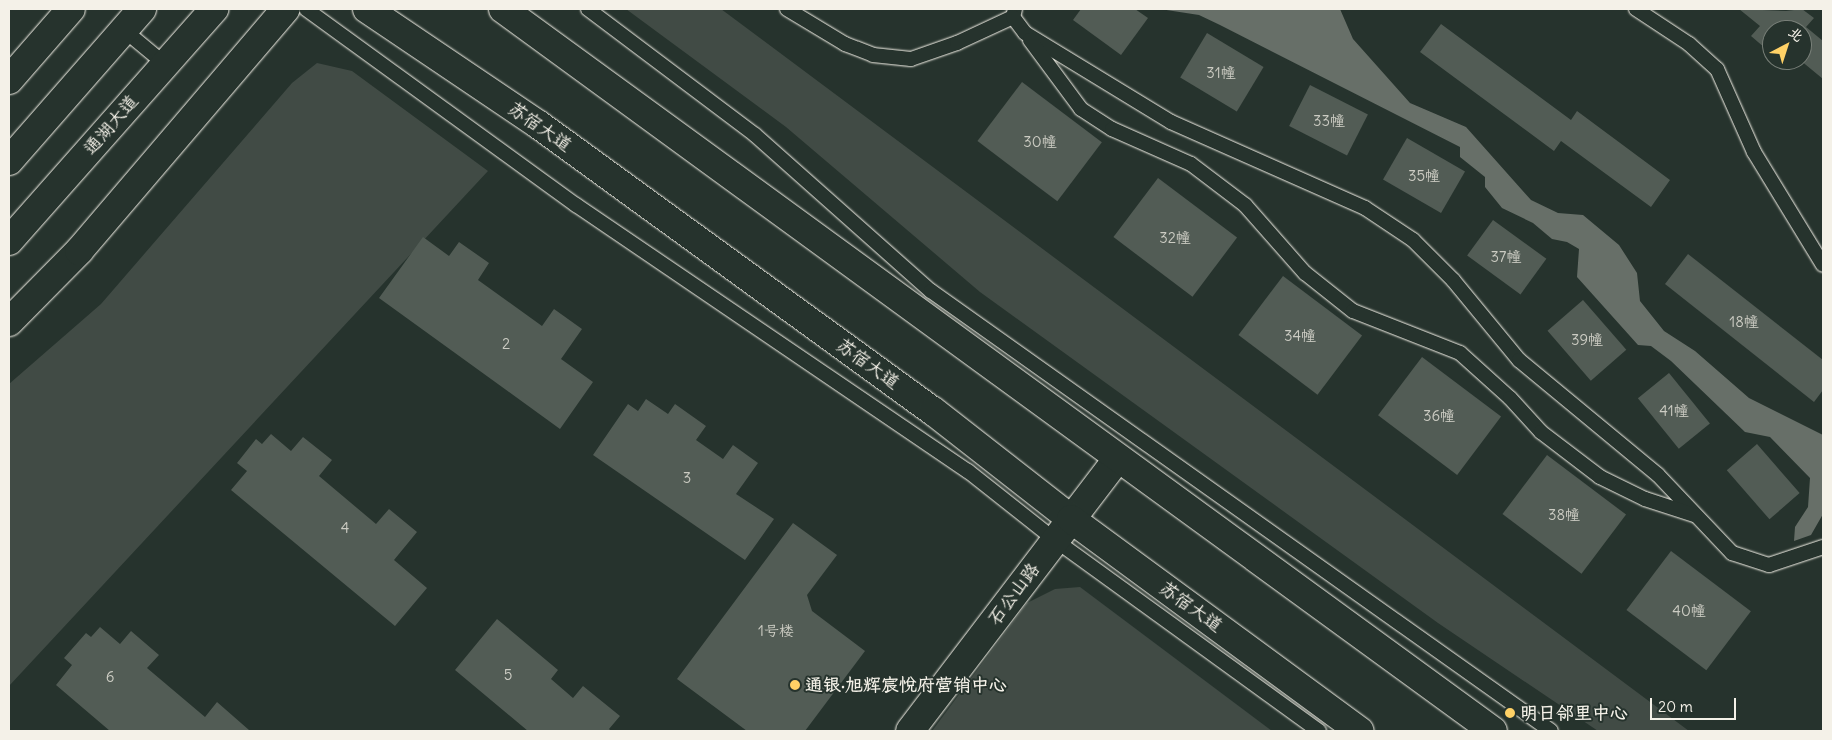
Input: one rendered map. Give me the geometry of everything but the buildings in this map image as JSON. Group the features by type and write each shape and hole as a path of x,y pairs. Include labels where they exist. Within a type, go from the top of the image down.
{"main road":[{"path":"9,80 71,9"},
{"path":"9,160 142,9"},
{"name":"通湖大道","path":"9,241 214,9"},
{"path":"9,322 79,250 286,9"},
{"name":"苏宿大道","path":"367,9 539,125 917,399 1071,519 1360,731"},
{"path":"503,9 1493,731"},
{"name":"石公山路","path":"910,731 1118,458"}],"lane":[{"path":"306,9 576,205 968,471 1055,540 1319,731"},
{"path":"588,9 755,135 931,292 1551,731"},
{"path":"787,9 845,44 873,55 911,59 957,43 1014,13 1025,33 1081,109 1112,129 1191,164 1245,205 1305,273 1353,311 1460,353 1510,398 1541,432 1600,477 1645,499 1695,515"},
{"path":"1636,9 1666,27 1716,69 1754,152 1823,265"},
{"path":"124,30 165,64"},
{"path":"1025,33 1171,122 1365,208 1413,240 1453,280 1519,360 1658,475 1732,553 1769,566 1823,547"}],"shaded area":[{"path":"626,9 721,9 1689,731 1598,731 1438,623 980,292 786,127"},
{"path":"1160,9 1340,9 1353,39 1410,103 1466,127 1531,200 1558,213 1583,215 1619,245 1637,273 1640,301 1664,331 1695,351 1749,398 1823,435 1823,514 1811,535 1794,541 1795,527 1808,507 1810,478 1770,437 1745,432 1671,361 1651,346 1638,345 1577,277 1579,249 1567,242 1552,239 1533,223 1502,208 1485,187 1485,177 1460,157 1460,147 1199,15"},
{"path":"317,63 352,71 488,171 9,686 9,384 101,304 292,83"},
{"path":"1080,587 1272,731 932,731 1027,603 1055,589"}],"place":[{"name":"通银·旭辉宸悦府营销中心","path":"795,685"},
{"name":"明日邻里中心","path":"1510,713"}]}
